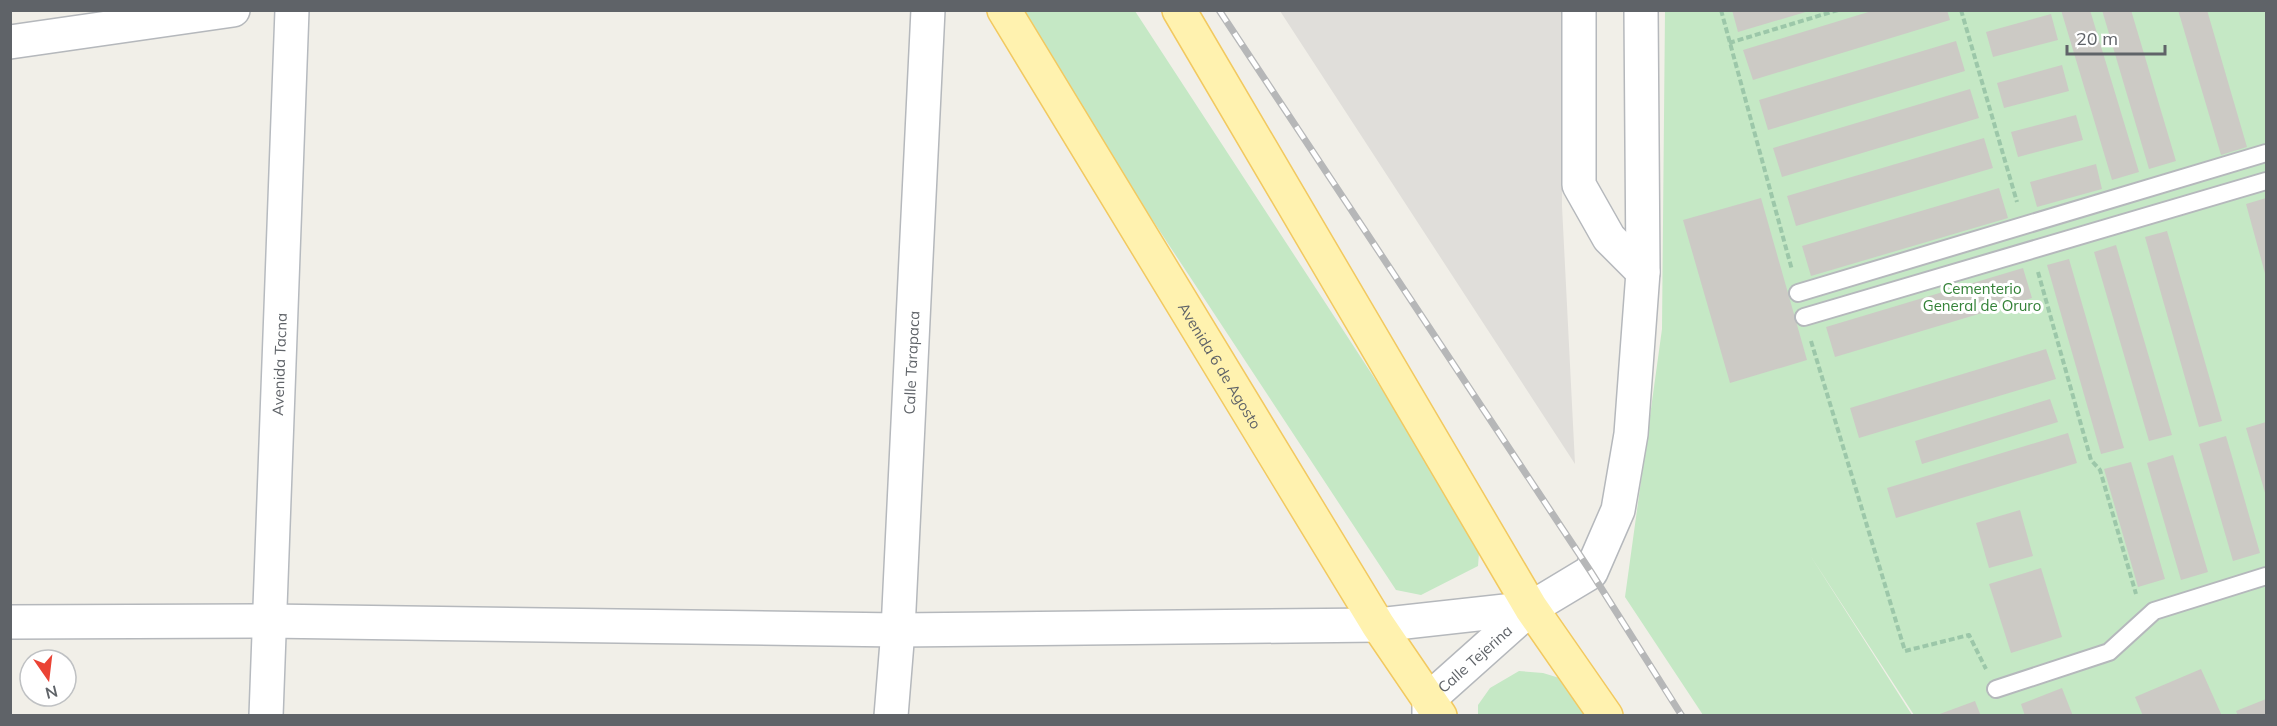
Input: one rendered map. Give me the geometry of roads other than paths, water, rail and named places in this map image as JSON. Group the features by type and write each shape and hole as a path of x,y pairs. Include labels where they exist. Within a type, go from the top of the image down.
{"main road":[{"name":"Avenida 6 de Agosto","path":"1004,10 1378,625 1433,710"},
{"path":"1179,10 1531,608 1606,716"}],"street":[{"path":"10,42 233,10"},
{"name":"Avenida Tacna","path":"266,716 292,10"},
{"name":"Calle Tarapaca","path":"891,716 898,630 928,10"},
{"path":"1579,10 1579,185 1610,238 1643,272"},
{"path":"10,622 268,621 898,630 1378,625 1531,608 1590,572 1618,510 1630,434 1643,272 1641,10"},
{"name":"Calle Tejerina","path":"1433,710 1531,608"}],"lane":[{"path":"1798,293 2266,153"},
{"path":"1804,317 2266,181"},
{"path":"1996,689 2109,652 2154,610 2266,576"}],"railway":[{"path":"1219,10 1591,572 1682,716"}],"park label":[{"name":"Cementerio General de Oruro","path":"1982,296"}]}
